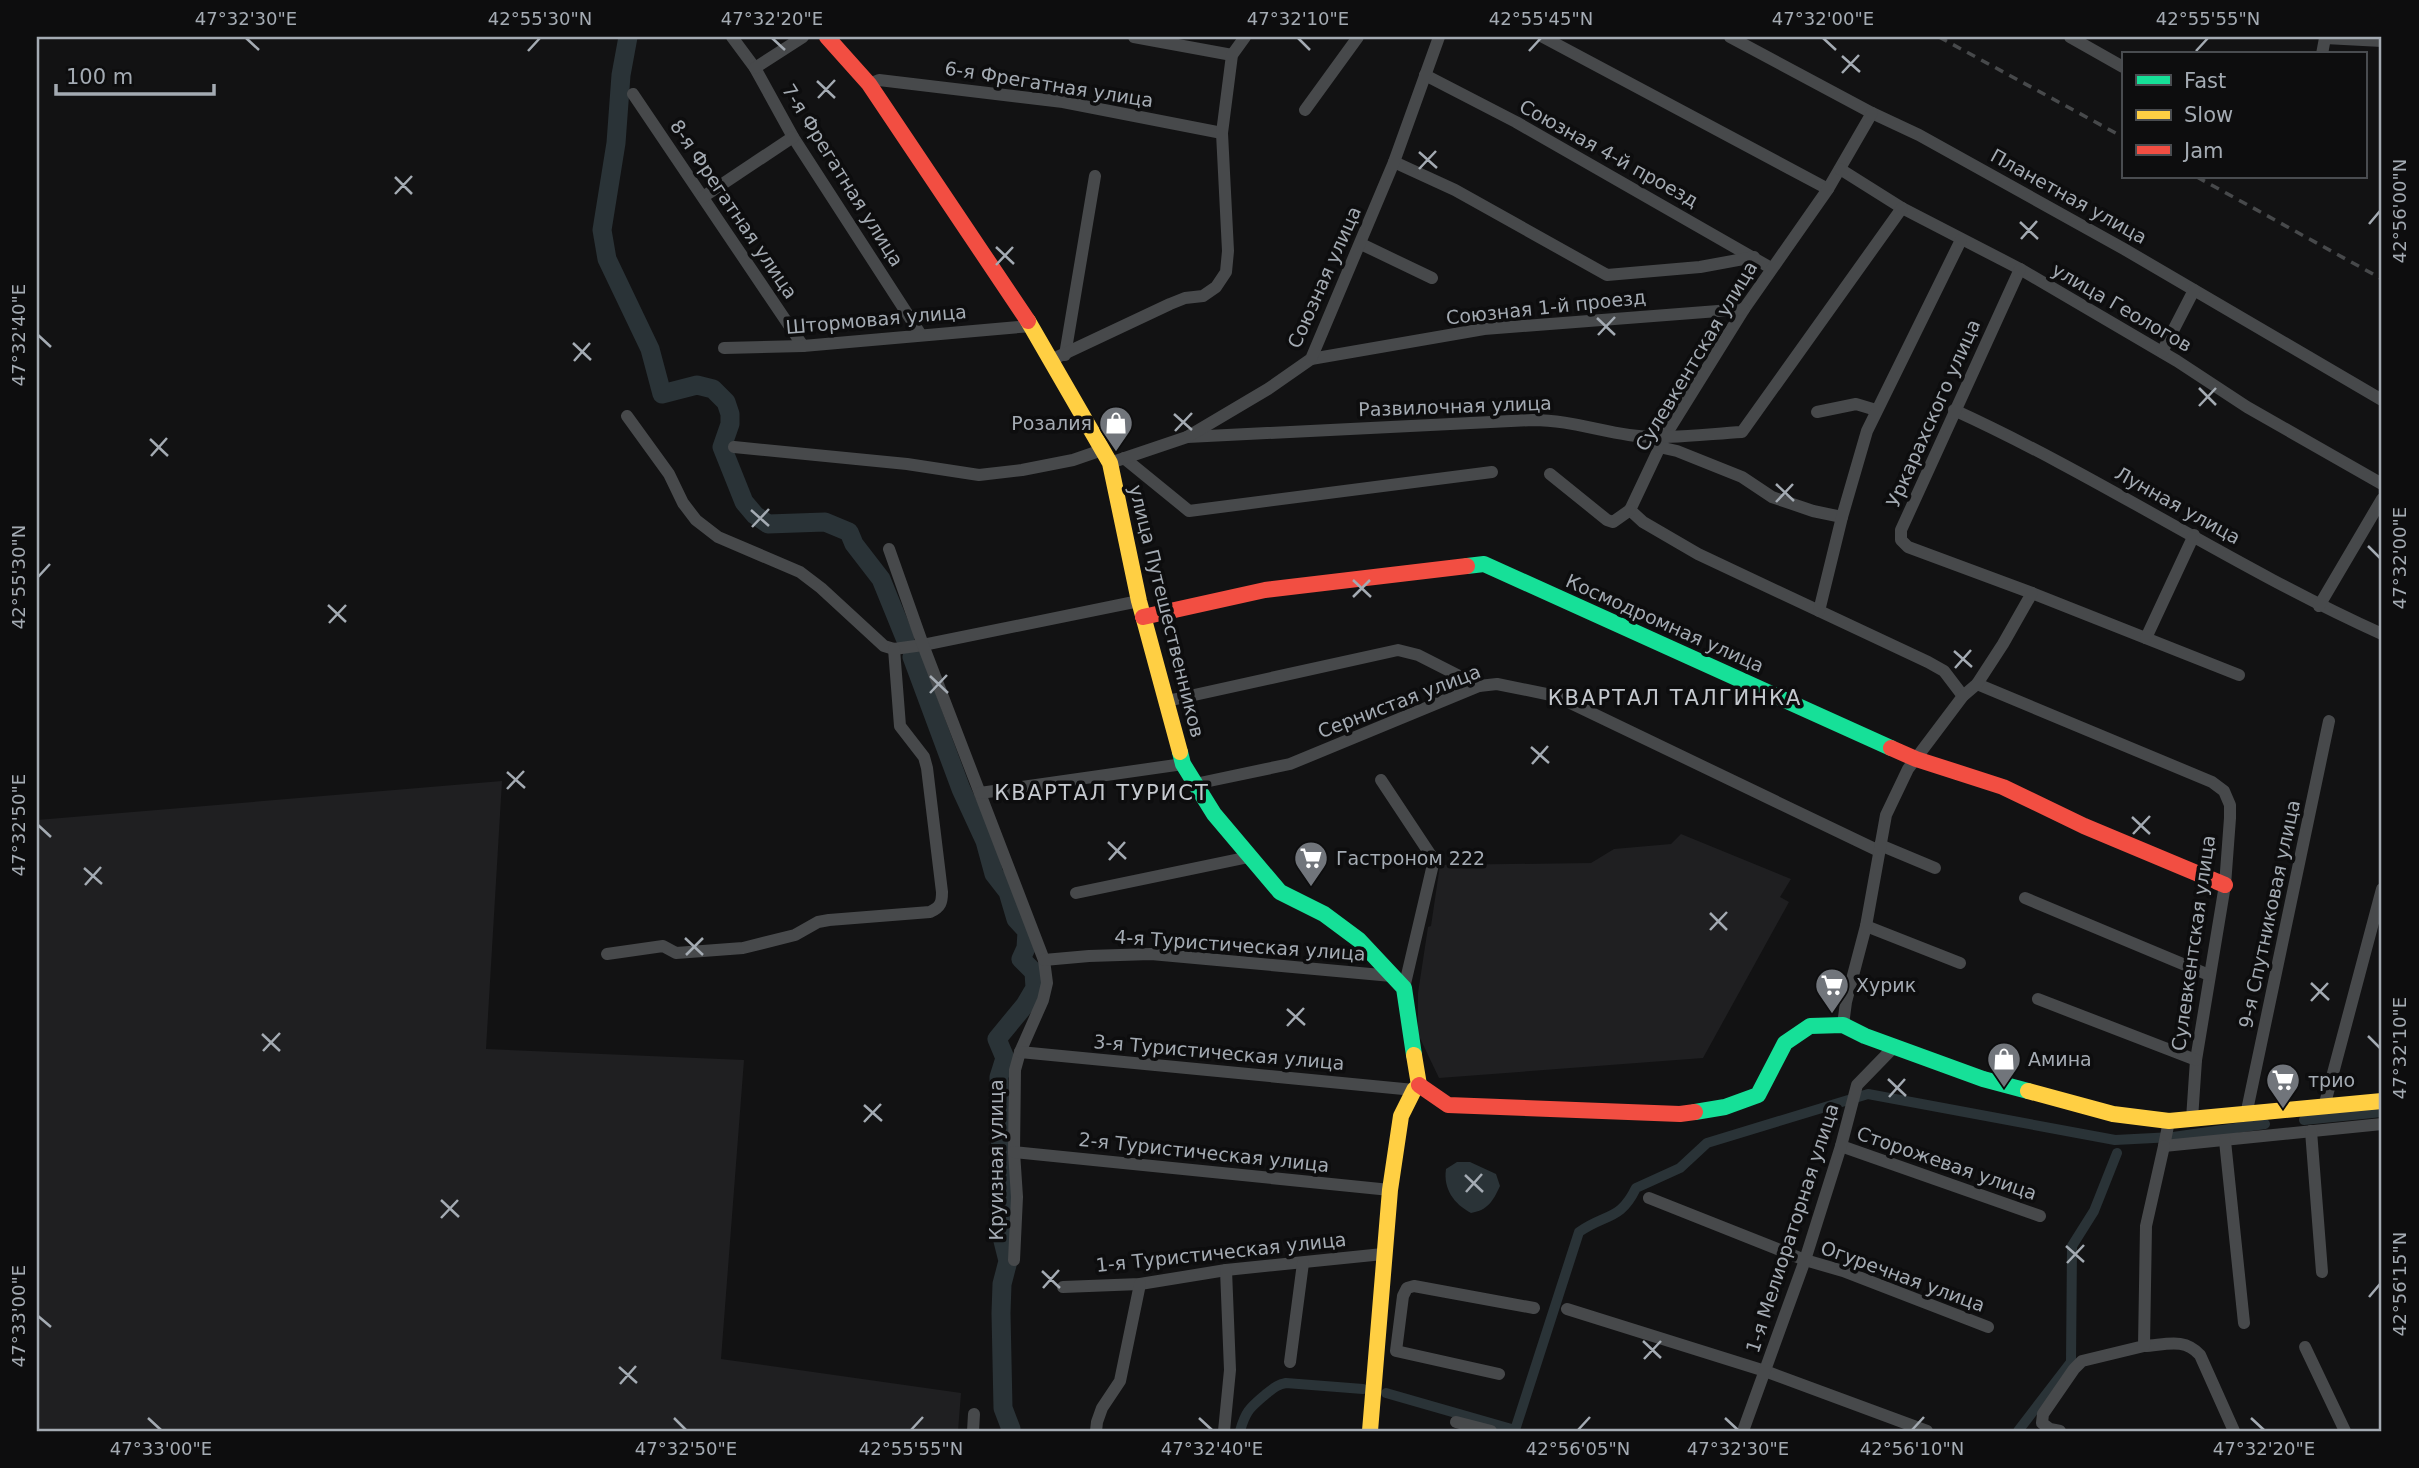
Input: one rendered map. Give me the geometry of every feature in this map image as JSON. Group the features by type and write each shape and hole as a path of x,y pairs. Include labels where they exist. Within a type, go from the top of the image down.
{"street":[{"name":"7-я Фрегатная улица","path":"732,37 755,68 793,137 921,335"},
{"path":"755,68 803,37"},
{"name":"улица Путешественников","path":"827,37 869,84 1031,326 1058,357 1112,457 1141,609 1183,764 1195,784 1214,814 1280,892 1324,914 1359,940 1404,988"},
{"path":"1134,37 1232,55"},
{"path":"1058,357 1170,304 1203,296 1216,287 1226,272 1228,251 1222,133 1232,55 1245,37"},
{"path":"1305,110 1358,37"},
{"name":"Союзная улица","path":"734,447 907,464 979,475 1073,460 1112,457 1187,437 1268,389 1311,359 1394,162 1439,37"},
{"path":"1543,37 1828,189"},
{"name":"Планетная улица","path":"1730,37 1872,113 1919,135 2382,400"},
{"path":"2070,37 2122,66"},
{"path":"2324,37 2382,41"},
{"name":"Союзная 4-й проезд","path":"1425,75 1516,122 1771,268"},
{"name":"6-я Фрегатная улица","path":"869,84 879,80 1014,95 1222,133"},
{"name":"8-я Фрегатная улица","path":"633,94 803,346"},
{"name":"Сулевкентская улица","path":"1630,510 1662,442 1744,309 1828,189 1872,113"},
{"path":"703,197 793,137"},
{"path":"1394,162 1455,190 1607,275 1700,267 1754,257"},
{"name":"улица Геологов","path":"1840,169 1902,208 2020,270 2162,352 2257,413 2382,484"},
{"path":"1058,357 1095,176"},
{"name":"Развилочная улица","path":"1187,437 1533,420 1556,420 1662,442 1742,432 1902,208"},
{"path":"1819,611 1867,431 1961,240"},
{"path":"1361,244 1432,278"},
{"name":"Уркарахского улица","path":"2020,270 1901,530 1901,540 1908,547 2032,593"},
{"path":"2162,352 2194,290"},
{"name":"Союзная 1-й проезд","path":"1311,359 1484,329 1744,309"},
{"name":"Штормовая улица","path":"724,348 803,346 1031,326"},
{"path":"1817,412 1856,404 1876,410"},
{"name":"Лунная улица","path":"1954,410 1992,427 2319,606 2382,634"},
{"path":"627,416 696,520 718,537 800,572 821,587 876,640 894,649 1141,609"},
{"path":"1662,442 1677,451 1742,477 1772,497 1813,511 1842,517"},
{"path":"1112,457 1188,511 1492,472"},
{"path":"1550,474 1607,520 1613,522 1630,510 1651,527 1698,554 1944,671 1963,696"},
{"path":"2319,606 2382,499"},
{"path":"2146,638 2194,536"},
{"name":"Круизная улица","path":"889,549 1044,960 1047,983 1043,1000 1015,1070 1014,1152 1017,1197 1014,1260"},
{"name":"Космодромная улица","path":"1141,609 1265,590 1484,564 1916,759 2003,788 2225,885"},
{"path":"1843,1025 1846,1002 1866,926 1886,815 1908,769 1963,696 1977,684 2032,593 2239,675"},
{"path":"607,954 663,946 676,953 743,948 795,935 818,922 930,912 938,908 942,901 942,892 927,768 924,757 900,726 894,649"},
{"path":"1167,701 1398,650 1418,655 1479,686"},
{"name":"Сернистая улица","path":"1195,784 1290,764 1479,686 1497,684 1556,696 1879,848 1935,868"},
{"name":"Сулевкентская улица","path":"1977,684 2211,782 2224,791 2230,805 2225,885 2196,1060 2192,1119"},
{"name":"9-я Спутниковая улица","path":"2246,1115 2329,721"},
{"path":"980,793 1183,764"},
{"path":"1370,1431 1390,1190 1401,1116 1416,1087 1404,988 1434,860 1381,780"},
{"path":"1076,893 1250,857"},
{"path":"2334,1115 2382,889"},
{"path":"2025,898 2209,975"},
{"path":"1866,926 1960,963"},
{"name":"4-я Туристическая улица","path":"1044,960 1151,954 1392,976"},
{"path":"2038,999 2196,1060"},
{"path":"1416,1087 1448,1105 1680,1114 1725,1107 1758,1095 1785,1043 1810,1026 1843,1025 1894,1047 1983,1079 2113,1114 2168,1125 2192,1119 2296,1110 2382,1124"},
{"name":"1-я Мелиораторная улица","path":"1743,1431 1805,1261 1857,1085 1894,1047"},
{"name":"3-я Туристическая улица","path":"1020,1052 1416,1087"},
{"path":"2164,1145 2306,1131 2334,1115 2382,1101"},
{"path":"2296,1110 2306,1131 2322,1272"},
{"path":"2144,1346 2146,1226 2168,1125"},
{"path":"2225,1141 2244,1324"},
{"name":"Сторожевая улица","path":"1841,1146 2040,1216"},
{"name":"2-я Туристическая улица","path":"1014,1152 1390,1190"},
{"name":"Огуречная улица","path":"1649,1198 1805,1261 1843,1272 1988,1327"},
{"name":"1-я Туристическая улица","path":"1063,1287 1140,1284 1226,1270 1383,1254"},
{"path":"1290,1362 1303,1263"},
{"path":"1224,1431 1230,1370 1226,1270"},
{"path":"1096,1431 1102,1408 1120,1381 1140,1284"},
{"path":"1396,1351 1403,1296 1407,1288 1414,1286 1534,1308"},
{"path":"1567,1309 1765,1371 1927,1431"},
{"path":"2060,1431 2050,1429 2042,1423 2043,1414 2082,1361 2144,1346 2185,1343 2200,1355 2234,1431"},
{"path":"2305,1347 2345,1431"},
{"path":"1377,1348 1499,1374"},
{"path":"973,1431 974,1413"},
{"path":"1456,1422 1491,1431"}],"shaded area":[{"path":"502,781 486,1049 744,1060 721,1359 961,1393 958,1431 37,1431 37,820"},
{"path":"1681,834 1791,879 1780,897 1789,902 1703,1058 1439,1078 1418,1034 1418,993 1440,865 1591,863 1614,849 1671,844"},
{"path":"1457,1162 1470,1162 1496,1174 1500,1186 1482,1210 1471,1213 1451,1195 1446,1183 1446,1169"}],"waterway":[{"path":"628,37 621,75 616,143 602,230 607,259 650,349 662,394 697,385 713,389 726,402 730,424 722,447 744,502 755,515 768,524 825,522 849,532 854,544 881,579 905,638"},
{"path":"912,657 961,789 985,841 994,874 1008,892 1016,919 1027,931 1026,948 1021,959 1034,972 1035,988 1025,1005 997,1039 1005,1058 999,1077 1000,1140 1008,1163 1005,1182 1009,1200 1002,1237 1008,1261 1002,1284 1001,1313 1003,1408 1010,1431"},
{"path":"1386,1393 1515,1430 1579,1232 1618,1211 1636,1188 1680,1168 1707,1143 1868,1094 2115,1140 2173,1137 2265,1124"},
{"path":"2304,1120 2382,1112"},
{"path":"2018,1431 2071,1362 2072,1246 2094,1211 2117,1153"},
{"path":"1240,1431 1249,1410 1280,1385 1286,1383 1363,1389"}],"railway":[{"path":"1939,37 2122,136"},
{"path":"2199,178 2382,279"}],"traffic: fast":[{"path":"1467,566 1484,564 1891,748"},
{"path":"1180,752 1183,764 1214,814 1280,892 1324,914 1359,940 1404,988 1414,1055"},
{"path":"1695,1112 1725,1107 1758,1095 1785,1043 1810,1026 1843,1025 1865,1036 1983,1079 2028,1091"}],"traffic: slow":[{"path":"1028,321 1110,463 1139,601 1180,752"},
{"path":"1370,1431 1390,1190 1401,1116 1419,1085 1414,1055"},
{"path":"2028,1091 2113,1114 2169,1121 2382,1101"}],"traffic: jam":[{"path":"827,37 869,84 1028,321"},
{"path":"1143,617 1265,590 1467,566"},
{"path":"1891,748 1916,759 2003,787 2084,826 2225,885"},
{"path":"1419,1085 1448,1105 1680,1114 1695,1112"}],"place":[{"name":"Розалия","path":"1116,453"},
{"name":"Гастроном 222","path":"1311,888"},
{"name":"Хурик","path":"1832,1015"},
{"name":"Амина","path":"2004,1089"},
{"name":"трио","path":"2283,1110"}],"district":[{"name":"КВАРТАЛ ТАЛГИНКА","path":"1675,698"},
{"name":"КВАРТАЛ ТУРИСТ","path":"1102,793"}]}
